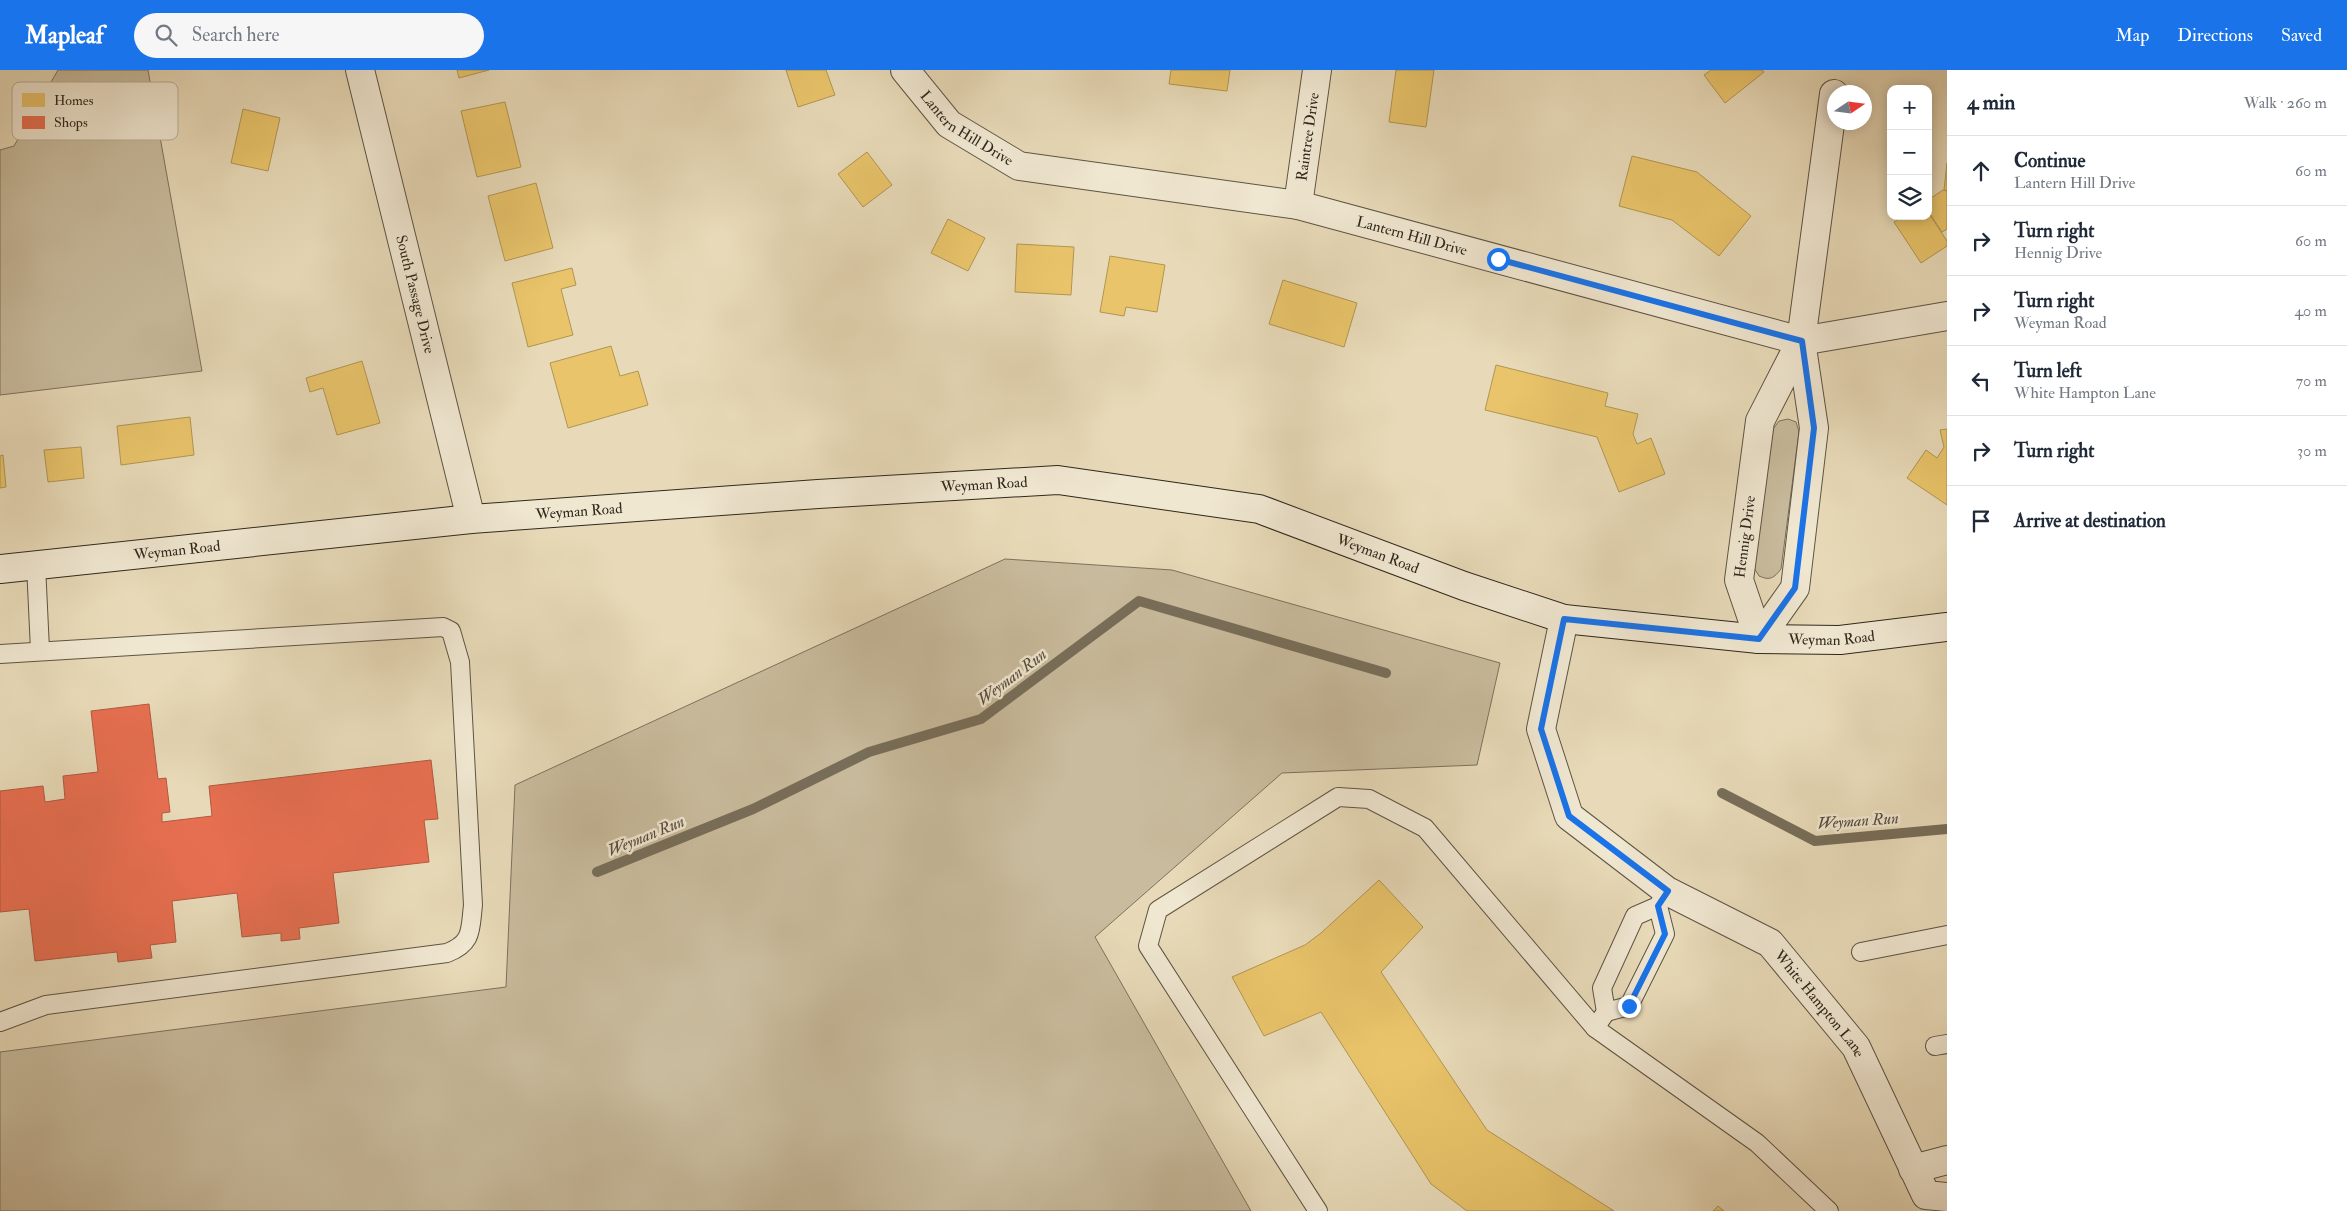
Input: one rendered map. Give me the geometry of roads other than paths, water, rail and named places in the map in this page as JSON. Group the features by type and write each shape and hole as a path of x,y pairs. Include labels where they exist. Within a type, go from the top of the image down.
{"street":[{"name":"South Passage Drive","path":"360,70 471,519"},
{"name":"Lantern Hill Drive","path":"905,70 949,124 1019,166 1298,205 1802,341 1947,316"},
{"name":"Raintree Drive","path":"1298,205 1317,70"},
{"name":"Hennig Drive","path":"1836,85 1838,70"},
{"name":"Hennig Drive","path":"1759,639 1795,588 1814,428 1802,341 1830,130"},
{"name":"Hennig Drive","path":"1759,639 1739,580 1760,421 1802,341"},
{"name":"Weyman Road","path":"0,569 471,519 808,494 1058,480 1259,509 1464,586 1564,619 1759,639 1840,640 1947,627"},
{"name":"White Hampton Lane","path":"1564,619 1541,729 1569,816 1663,899 1770,943 1856,1047 1926,1195 1947,1197"},
{"path":"1913,1169 1947,1160"}],"lane":[{"path":"36,565 40,650"},
{"path":"0,654 40,650 443,627 451,631 460,662 473,905 469,938 460,948 446,953 46,1005 0,1022"},
{"path":"1318,1211 1148,946 1158,910 1338,797 1369,799 1425,828 1595,1028 1757,1143 1829,1211"},
{"path":"1595,1028 1606,1012 1629,1006 1665,934 1663,899 1635,916 1602,988 1606,1012"},
{"path":"1861,952 1947,935"}],"waterway":[{"name":"Weyman Run","path":"597,872 753,809 869,752 981,719 1139,601 1386,673"},
{"name":"Weyman Run","path":"1722,793 1815,841 1947,829"}]}
